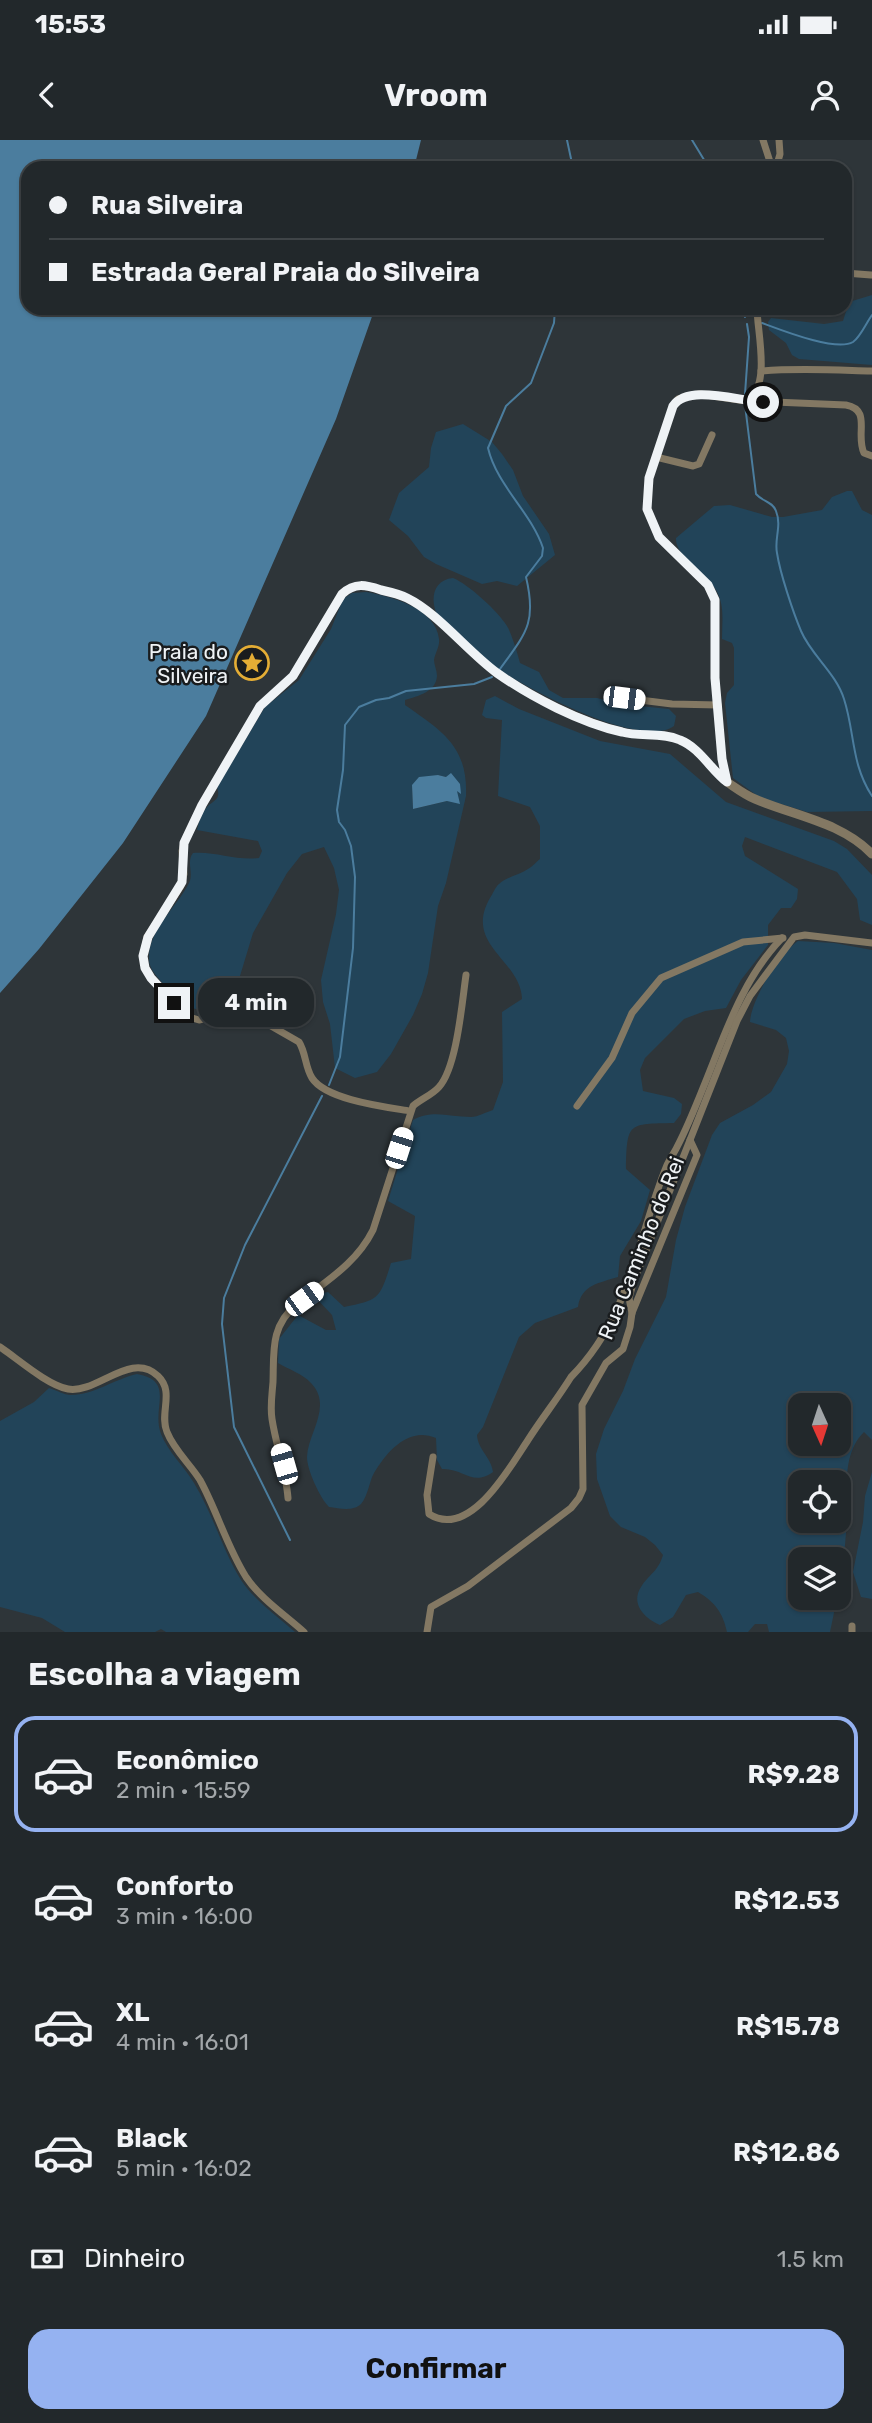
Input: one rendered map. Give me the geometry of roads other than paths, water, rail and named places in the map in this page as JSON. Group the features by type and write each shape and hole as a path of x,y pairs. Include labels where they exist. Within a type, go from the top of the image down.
{"street":[{"path":"763,140 771,161"},
{"path":"777,161 780,154 779,140"},
{"path":"852,274 871,275"},
{"path":"746,401 758,390 761,371 757,315"},
{"path":"761,371 797,367 821,371 871,371"},
{"path":"727,782 722,759 714,657 715,600 708,585 659,537 647,509 647,489 673,406 678,399 699,394 746,401 846,405 859,408 864,424 861,447 864,453 872,456"},
{"path":"656,457 693,466 699,464 712,436"},
{"path":"410,1111 352,1099 326,1090 315,1083 310,1075 299,1042 252,1014 239,1011 199,1020 190,1017 151,978 144,964 143,951 148,937 182,882 184,843 202,805 260,706 293,676 344,592 350,587 363,585 407,598 431,615 497,673 547,704 617,731 636,736 679,739 694,749 714,772 753,798 836,829 872,854"},
{"path":"624,698 672,704 718,705"},
{"path":"577,1106 612,1058 632,1013 661,978 743,942 815,935 872,943"},
{"name":"Rua Caminho do Rei","path":"427,1632 431,1607 468,1586 571,1508 579,1498 583,1489 584,1471 582,1405 606,1363 623,1349 632,1313 697,1155 690,1140 737,1021 750,996 794,937"},
{"path":"433,1457 427,1494 429,1514 436,1518 455,1519 482,1502 500,1482 571,1377 584,1364 616,1316 667,1164 690,1119 727,1025 750,982 782,939"},
{"path":"288,1498 286,1477 271,1416 272,1345 284,1319 295,1305 353,1260 366,1244 373,1230 410,1111 443,1083 462,1015 466,975"},
{"path":"632,1313 629,1298 632,1287 690,1140"},
{"path":"0,1347 52,1382 70,1390 86,1387 119,1372 136,1368 150,1370 159,1377 167,1394 163,1420 167,1433 198,1478 247,1578 304,1632"}],"waterway":[{"path":"567,140 572,161"},
{"path":"692,140 705,161"},
{"path":"500,669 527,627 530,606 526,577 542,556 543,548 531,523 499,475 488,448 506,406 531,383 554,323 555,315"},
{"path":"762,323 808,339 845,344 856,339 872,315"},
{"path":"745,394 749,337 747,324"},
{"path":"745,405 756,494 776,511 777,553 787,592 805,640 830,672 844,699 860,772 872,796"},
{"path":"329,1085 340,1057 353,948 355,877 351,846 339,822 337,810 343,770 345,725 359,707 376,700 406,691 474,684 492,677"},
{"path":"290,1540 234,1427 222,1324 224,1298 245,1245 322,1096"}],"place":[{"name":"Praia do Silveira","path":"252,663"}]}
